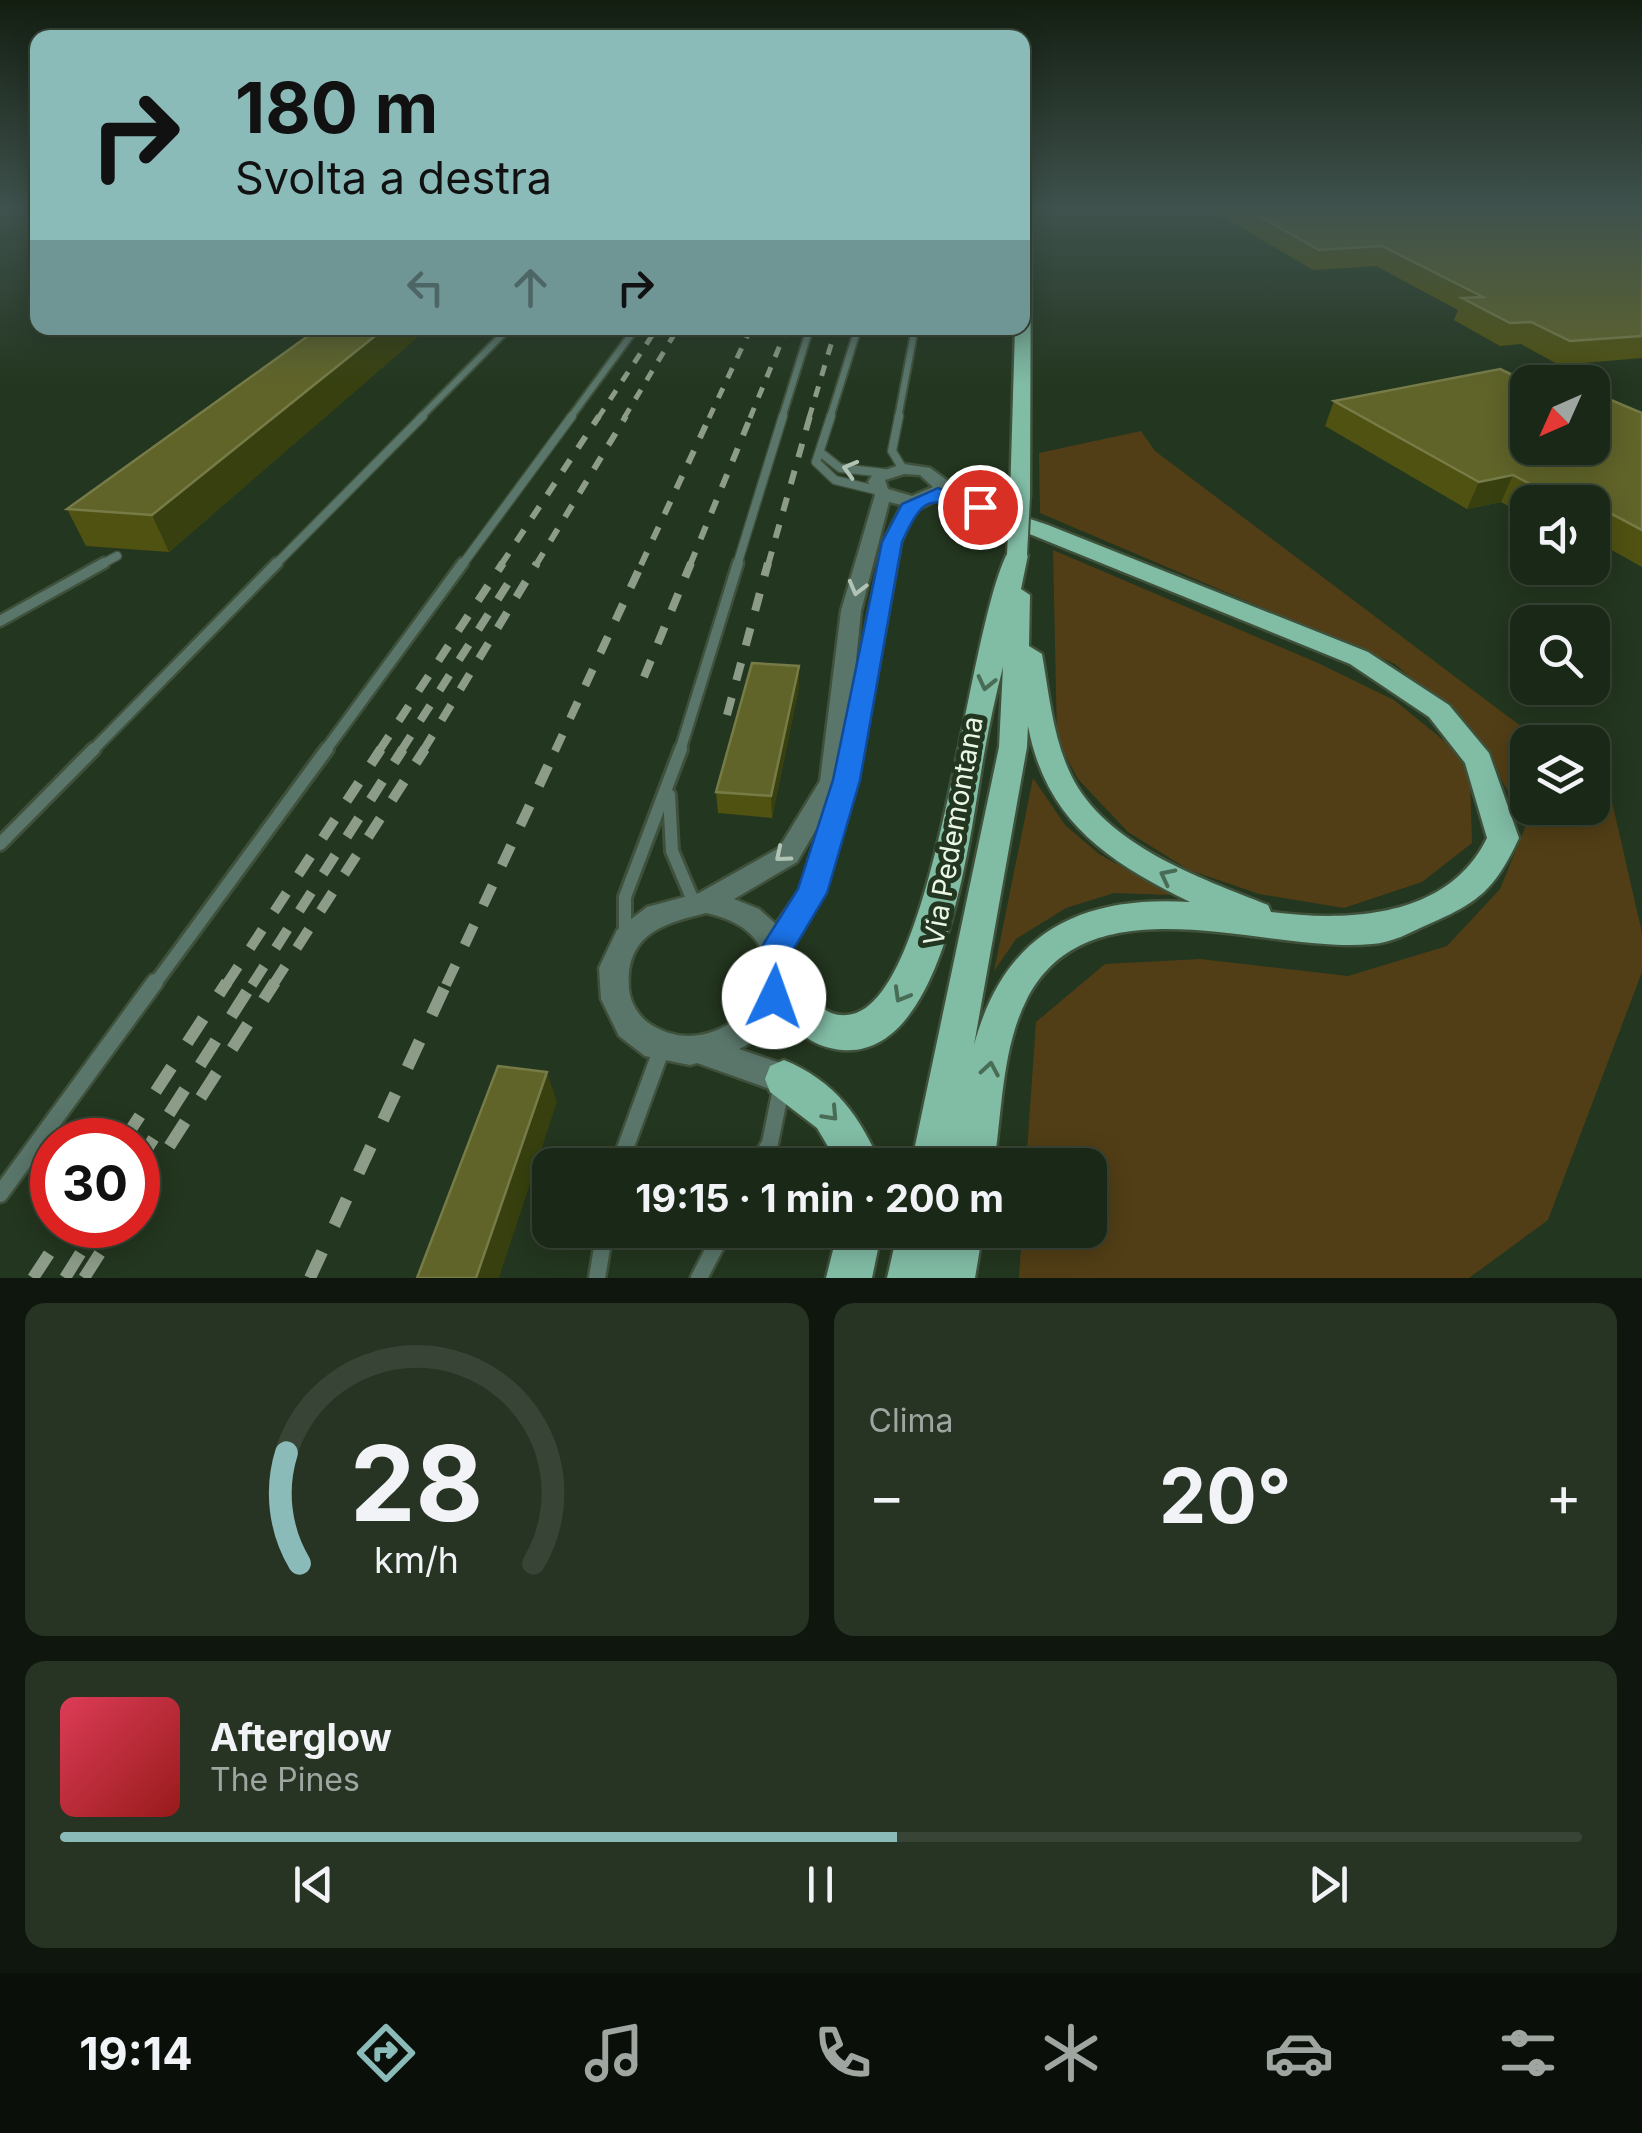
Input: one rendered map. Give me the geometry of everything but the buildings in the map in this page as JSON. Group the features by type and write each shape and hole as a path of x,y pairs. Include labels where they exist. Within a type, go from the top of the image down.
{"main road":[{"name":"Via Pedemontana","path":"935,1148 1012,747 1023,335"},
{"path":"929,497 1040,530 1358,658 1439,710 1479,760 1504,838 1487,874 1454,900 1376,930 1289,928 1152,912 1096,919 1050,945 1020,976 999,1024 976,1148"},
{"path":"1018,570 1045,746 1060,785 1094,826 1137,860 1200,893 1289,928"},
{"path":"778,963 798,1013 824,1030 854,1034 880,1024 901,1000 940,908 971,745 1018,570"},
{"path":"784,1078 829,1111 848,1134 853,1148"},
{"path":"849,1278 856,1248"},
{"path":"910,1278 916,1248"},
{"path":"952,1278 958,1248"}],"street":[{"path":"903,469 924,471 938,478 942,489 908,508 892,542 846,780 812,893 778,963 774,997 753,1024 723,1044 698,1049 662,1047 638,1035 620,1017 611,995 611,971 626,940 656,913 700,902 788,855 832,782 851,611 882,486 903,469"},
{"path":"882,486 898,500 929,497"},
{"path":"700,902 750,915 766,930 778,963"},
{"path":"698,1049 784,1078"}],"lane":[{"path":"0,844 502,335"},
{"path":"0,1194 631,335"},
{"path":"626,940 625,897 669,787 808,335"},
{"path":"856,335 816,462 821,471 842,482 882,486"},
{"path":"903,469 892,452 914,335"},
{"path":"820,452 840,468 882,486"},
{"path":"0,621 118,556"},
{"path":"669,787 666,831 676,874 700,902"},
{"path":"625,1148 662,1047"},
{"path":"767,1148 784,1078"},
{"path":"597,1278 603,1248"},
{"path":"699,1278 715,1248"}],"shaded area":[{"path":"1141,431 1155,451 1519,725 1510,725 1510,795 1478,736 1395,664 1040,513 1039,453"},
{"path":"1053,550 1318,663 1394,700 1452,747 1470,777 1472,843 1422,882 1344,908 1259,894 1189,870 1128,832 1078,779 1057,740"},
{"path":"1033,778 1065,825 1099,854 1172,895 1114,893 1066,908 1016,939 994,971"},
{"path":"1610,793 1642,933 1642,972 1548,1220 1469,1278 1019,1278 1021,1248 1107,1248 1107,1148 1027,1148 1036,1022 1105,964 1200,959 1348,976 1447,946 1500,889 1526,825 1610,825"}],"railway":[{"path":"598,418 652,335"},
{"path":"624,418 674,335"},
{"path":"709,418 748,335"},
{"path":"750,418 784,335"},
{"path":"809,418 834,335"},
{"path":"501,565 599,416"},
{"path":"536,565 626,416"},
{"path":"641,565 710,416"},
{"path":"690,565 751,416"},
{"path":"768,565 810,416"},
{"path":"379,751 503,563"},
{"path":"423,751 537,563"},
{"path":"555,751 642,563"},
{"path":"644,677 691,563"},
{"path":"727,715 768,563"},
{"path":"401,751 514,574"},
{"path":"226,985 381,749"},
{"path":"252,985 403,749"},
{"path":"273,985 425,749"},
{"path":"446,985 556,749"},
{"path":"138,1118 227,982"},
{"path":"160,1128 253,982"},
{"path":"160,1161 275,982"},
{"path":"310,1278 447,982"},
{"path":"33,1278 53,1248"},
{"path":"65,1278 84,1248"},
{"path":"84,1278 103,1248"}],"route":[{"path":"774,997 780,977 776,948 812,893 846,780 892,542 908,508 920,500 938,494 980,507"}]}
